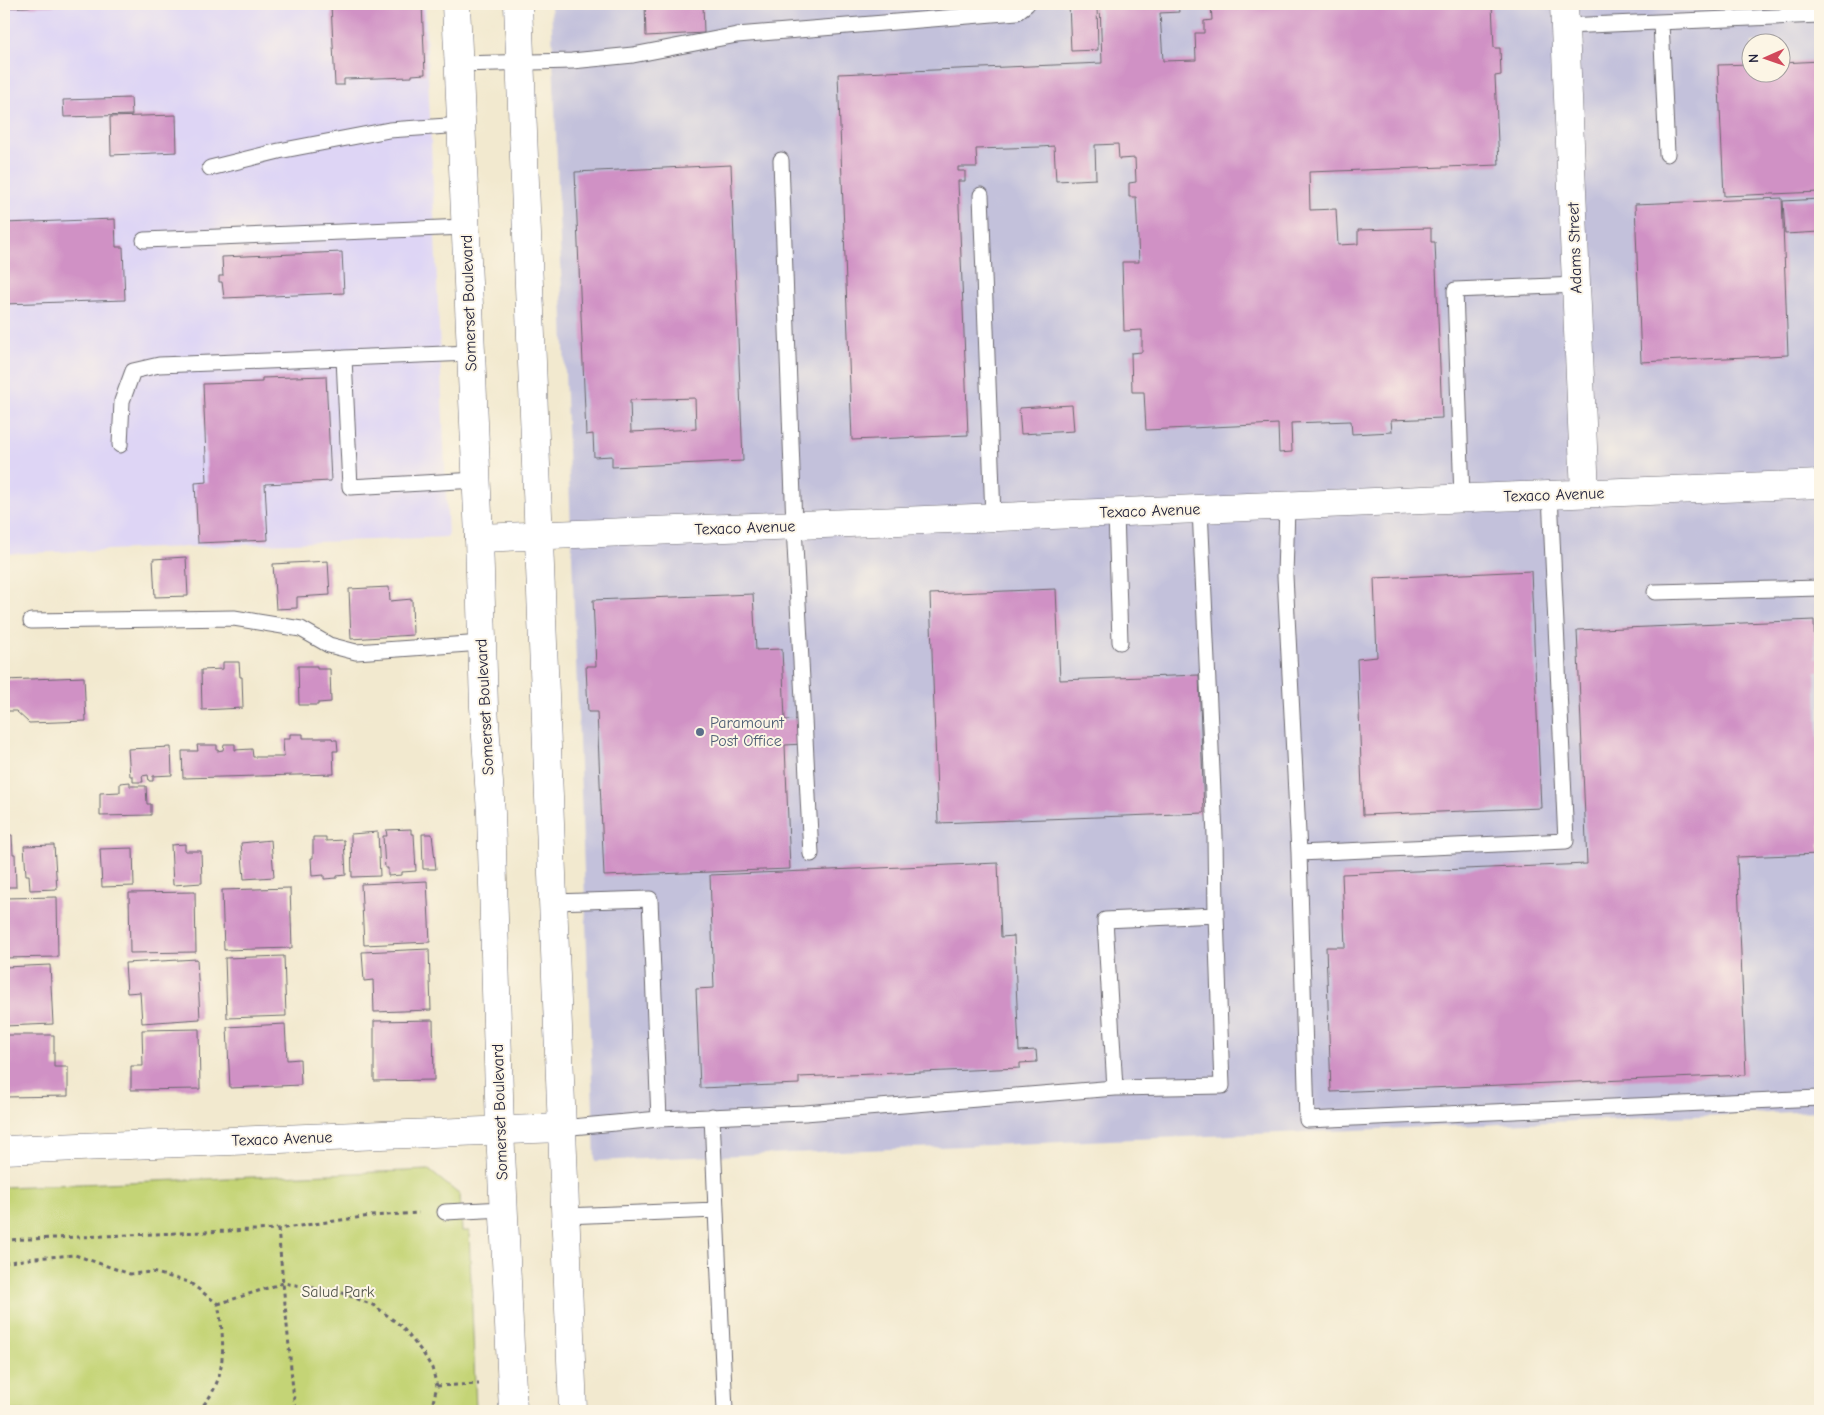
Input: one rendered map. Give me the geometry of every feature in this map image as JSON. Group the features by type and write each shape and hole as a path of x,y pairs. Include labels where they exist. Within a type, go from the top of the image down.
{"main road":[{"name":"Somerset Boulevard","path":"456,4 477,480 484,707 491,813 500,1130 513,1411"},
{"path":"518,4 573,1411"},
{"name":"Adams Street","path":"1565,15 1585,493"},
{"name":"Texaco Avenue","path":"479,538 1820,484"},
{"name":"Texaco Avenue","path":"4,1150 561,1128"}],"lane":[{"path":"459,64 572,61 633,56 738,35 1017,12 1027,4"},
{"path":"1565,15 1661,22 1820,15"},
{"path":"1661,22 1667,154"},
{"path":"210,168 279,151 389,130 462,124"},
{"path":"781,160 794,526 811,854"},
{"path":"981,195 993,517"},
{"path":"144,240 466,227"},
{"path":"1462,498 1455,290 1576,285"},
{"path":"120,444 122,401 133,370 159,365 471,353"},
{"path":"344,358 350,487 477,480"},
{"path":"1299,853 1566,841 1550,495"},
{"path":"1286,506 1285,576 1299,853 1307,1120 1820,1098"},
{"path":"561,1128 658,1119 806,1113 1115,1088 1222,1086 1215,836 1200,509"},
{"path":"1116,512 1120,642"},
{"path":"1655,592 1820,588"},
{"path":"31,622 234,618 301,629 329,645 356,652 482,643"},
{"path":"553,902 650,900 658,1119"},
{"path":"1115,1088 1105,920 1216,915"},
{"path":"712,1116 725,1411"},
{"path":"445,1212 504,1209"},
{"path":"565,1216 716,1210"}],"path":[{"path":"4,1240 278,1229 370,1216 445,1212"},
{"path":"278,1229 295,1411"},
{"path":"4,1263 75,1255 130,1274 152,1272 189,1282 218,1304 223,1328 224,1356 218,1379 205,1404 197,1411"},
{"path":"218,1304 283,1283 340,1292 375,1306 401,1326 423,1352 432,1368 437,1386 432,1402 426,1411"},
{"path":"437,1386 452,1385"}],"shaded area":[{"path":"4,4 425,4 448,537 4,554"},
{"path":"551,4 1820,4 1820,1111 595,1161"}],"green space":[{"name":"Salud Park","path":"429,1170 460,1195 462,1231 469,1231 476,1411 4,1411 4,1187"}],"building":[{"path":"4,4 63,4 63,5 4,8"},
{"path":"331,4 422,4 425,74 412,75 412,77 344,79 344,85 335,85"},
{"path":"645,4 703,4 704,33 646,36"},
{"path":"1069,4 1097,4 1098,50 1071,51"},
{"path":"1100,4 1178,4 1179,12 1160,13 1163,61 1196,60 1195,33 1204,33 1204,21 1212,20 1211,4 1492,4 1494,48 1500,48 1501,75 1495,76 1499,165 1309,172 1310,210 1336,209 1338,245 1358,244 1358,230 1431,228 1431,242 1435,242 1442,418 1391,420 1392,432 1352,434 1351,421 1291,423 1292,452 1279,453 1278,424 1146,430 1144,392 1132,392 1131,353 1142,352 1142,330 1124,331 1122,262 1139,262 1136,197 1129,197 1129,183 1136,182 1135,158 1119,159 1118,144 1095,145 1096,179 1056,181 1054,146 976,149 977,167 958,167 958,171 965,171 965,181 958,181 968,435 852,440 838,74 1102,63"},
{"path":"1820,61 1820,192 1724,196 1718,65 1742,64 1742,82 1792,82 1792,62"},
{"path":"131,98 132,115 64,117 63,100"},
{"path":"176,115 177,152 111,155 110,117"},
{"path":"731,165 743,461 612,467 612,456 594,457 593,434 586,435 575,172","holes":["695,398 696,429 631,432 630,400"]},
{"path":"1782,198 1788,355 1641,362 1635,204"},
{"path":"1820,199 1820,232 1785,234 1783,201"},
{"path":"115,219 116,247 123,247 125,300 4,304 4,223"},
{"path":"342,252 344,293 224,298 222,282 219,282 219,276 223,276 222,257"},
{"path":"326,376 331,481 265,484 268,540 198,543 195,483 207,482 203,384 262,382 262,378"},
{"path":"1072,405 1074,431 1021,434 1019,408"},
{"path":"186,557 188,596 155,597 153,559"},
{"path":"328,561 330,595 297,597 297,608 276,609 273,564"},
{"path":"1531,571 1541,808 1363,815 1357,659 1377,657 1374,578"},
{"path":"389,587 390,601 412,599 413,635 351,639 349,589"},
{"path":"1056,589 1060,680 1199,675 1204,813 938,823 930,594"},
{"name":"Paramount Post Office","path":"753,594 756,650 782,649 785,720 802,719 803,744 785,745 790,869 604,876 597,712 588,712 586,666 596,666 593,600"},
{"path":"1814,620 1815,659 1820,658 1820,672 1815,672 1820,789 1820,854 1737,857 1746,1075 1331,1092 1326,947 1345,947 1342,874 1587,864 1577,630"},
{"path":"223,662 239,662 240,677 242,677 243,708 202,710 201,670 223,669"},
{"path":"298,666 317,666 317,669 330,669 331,702 318,703 318,705 299,705"},
{"path":"84,677 86,721 29,723 16,711 4,711 4,680"},
{"path":"290,734 303,734 303,738 332,738 337,740 338,751 333,751 334,774 183,778 182,751 198,751 197,745 217,745 217,751 223,750 224,744 235,744 235,750 252,749 253,757 284,757 283,739 290,739"},
{"path":"171,747 172,775 153,776 153,781 149,781 148,775 142,776 143,782 133,782 133,776 130,776 128,749"},
{"path":"130,782 130,786 146,786 147,804 151,804 151,815 100,816 100,793 120,792 120,783"},
{"path":"411,829 411,834 414,834 416,871 388,876 388,868 385,868 383,836 387,836 386,830"},
{"path":"378,832 380,876 352,877 351,834"},
{"path":"422,834 432,834 436,869 423,869"},
{"path":"4,835 12,835 13,854 15,854 16,887 4,887"},
{"path":"313,837 326,837 326,841 344,840 346,875 324,879 324,875 312,876"},
{"path":"271,840 274,877 244,879 241,843"},
{"path":"185,844 185,851 201,851 202,883 173,885 171,845"},
{"path":"54,845 57,889 30,890 29,875 26,875 24,846"},
{"path":"133,848 134,886 102,887 100,849"},
{"path":"998,863 1001,937 1014,936 1019,1051 1036,1050 1037,1062 1020,1063 1020,1068 799,1077 799,1084 700,1088 696,989 714,988 710,875"},
{"path":"427,881 430,942 364,945 361,884"},
{"path":"290,888 292,948 224,950 222,890"},
{"path":"195,892 196,952 130,953 129,893"},
{"path":"57,897 58,957 4,958 4,898"},
{"path":"429,949 431,1010 374,1012 373,980 364,981 362,952"},
{"path":"284,956 286,1016 227,1018 225,958"},
{"path":"197,959 200,1019 142,1023 140,992 127,993 125,963"},
{"path":"50,965 53,1024 4,1026 4,967"},
{"path":"433,1020 434,1080 374,1081 374,1021"},
{"path":"285,1024 287,1060 300,1059 301,1085 230,1088 227,1027"},
{"path":"199,1029 200,1089 131,1090 131,1066 143,1066 142,1030"},
{"path":"4,1035 54,1035 54,1067 68,1067 68,1096 4,1097"}],"place":[{"name":"Paramount Post Office","path":"700,732"}]}
